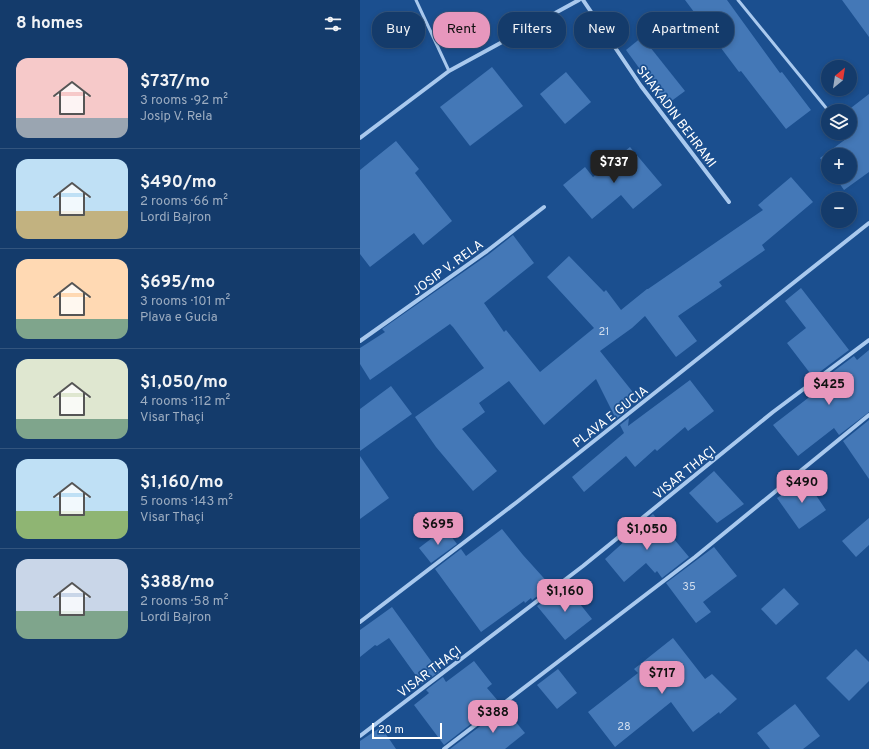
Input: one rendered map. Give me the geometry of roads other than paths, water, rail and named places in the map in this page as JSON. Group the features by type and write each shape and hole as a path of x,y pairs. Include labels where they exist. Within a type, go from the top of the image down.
{"street":[{"path":"360,138 449,71 579,0"},
{"name":"SHAKADIN BEHRAMI","path":"583,0 641,86 728,202"},
{"name":"JOSIP V. RELA","path":"360,341 487,251 544,207"},
{"name":"PLAVA E GUCIA","path":"360,622 517,502 869,223"},
{"name":"VISAR THAÇI","path":"360,736 583,566 773,412 869,340"},
{"path":"444,749 695,557 869,415"}],"lane":[{"path":"416,0 449,71"},
{"path":"738,0 823,104"}]}
